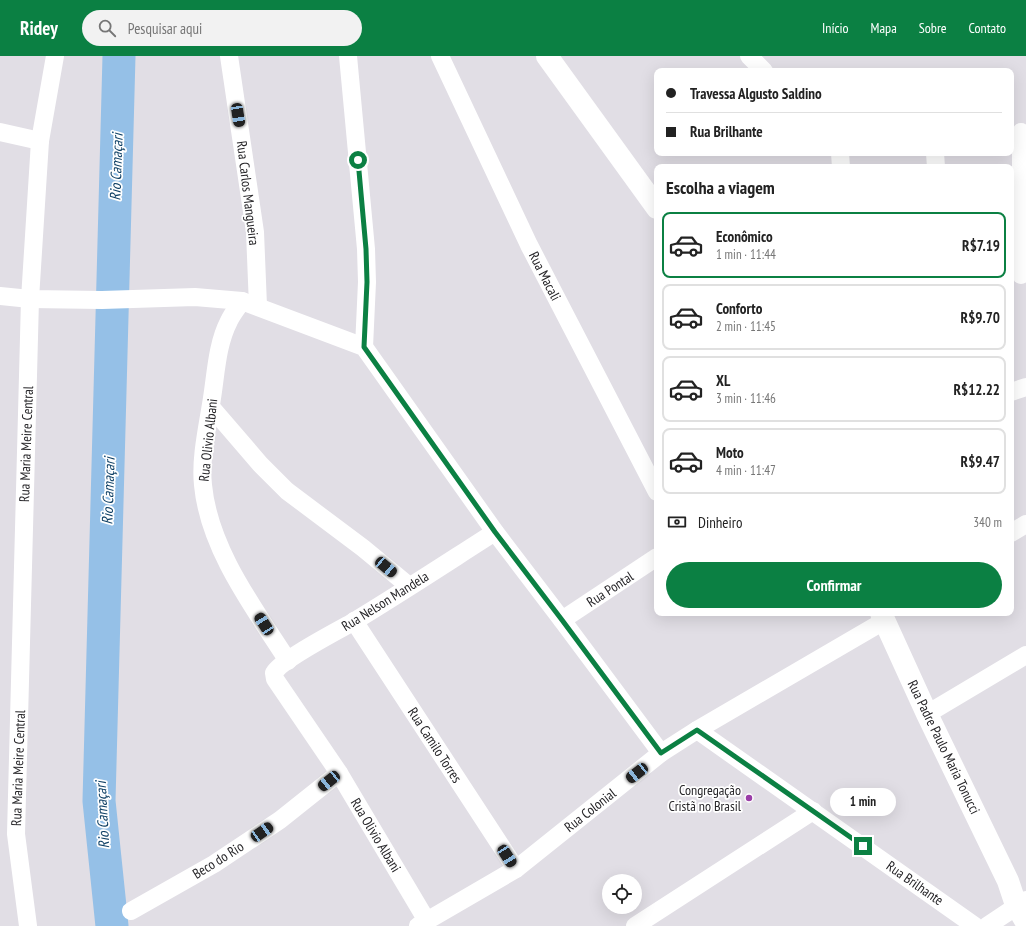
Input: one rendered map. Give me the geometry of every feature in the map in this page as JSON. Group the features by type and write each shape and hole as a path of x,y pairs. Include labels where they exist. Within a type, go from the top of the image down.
{"street":[{"name":"Rua Maria Meire Central","path":"28,926 8,834 30,299 40,141 55,56"},
{"name":"Rua Carlos Mangueira","path":"229,56 255,232 250,304"},
{"path":"348,56 366,249 367,282 364,347"},
{"name":"Rua Macali","path":"440,56 529,245 654,486"},
{"path":"547,56 654,204"},
{"path":"749,56 761,68"},
{"path":"0,132 40,141"},
{"path":"1019,132 1019,275"},
{"path":"0,296 30,299 84,300 195,297 250,304 364,347 495,532 661,753"},
{"name":"Rua Olivio Albani","path":"250,304 229,321 219,355 204,459 203,485 208,513 219,544 233,574 282,665 274,673 275,679 339,773 423,923"},
{"path":"1014,391 1026,387"},
{"path":"211,407 260,464 287,491 409,586"},
{"path":"1014,532 1026,524"},
{"name":"Rua Nelson Mandela","path":"282,665 495,532"},
{"name":"Rua Pontal","path":"562,620 654,559"},
{"name":"Rua Padre Paulo Maria Tonucci","path":"883,617 927,714 1008,881 1024,905"},
{"name":"Rua Colonial","path":"423,923 516,869 661,753 883,617"},
{"name":"Rua Camilo Torres","path":"354,621 516,869"},
{"path":"927,714 1026,655"},
{"name":"Rua Brilhante","path":"697,730 975,926"},
{"name":"Beco do Rio","path":"131,911 233,852 280,820 339,773"},
{"path":"635,926 813,811"},
{"path":"987,926 1024,905"}],"waterway":[{"name":"Rio Camaçari","path":"112,926 99,801 119,56"}],"place":[{"name":"Congregação Cristã no Brasil","path":"749,798"}],"route":[{"path":"358,160 366,249 367,282 364,347 495,532 661,753 697,730 863,846"}]}
